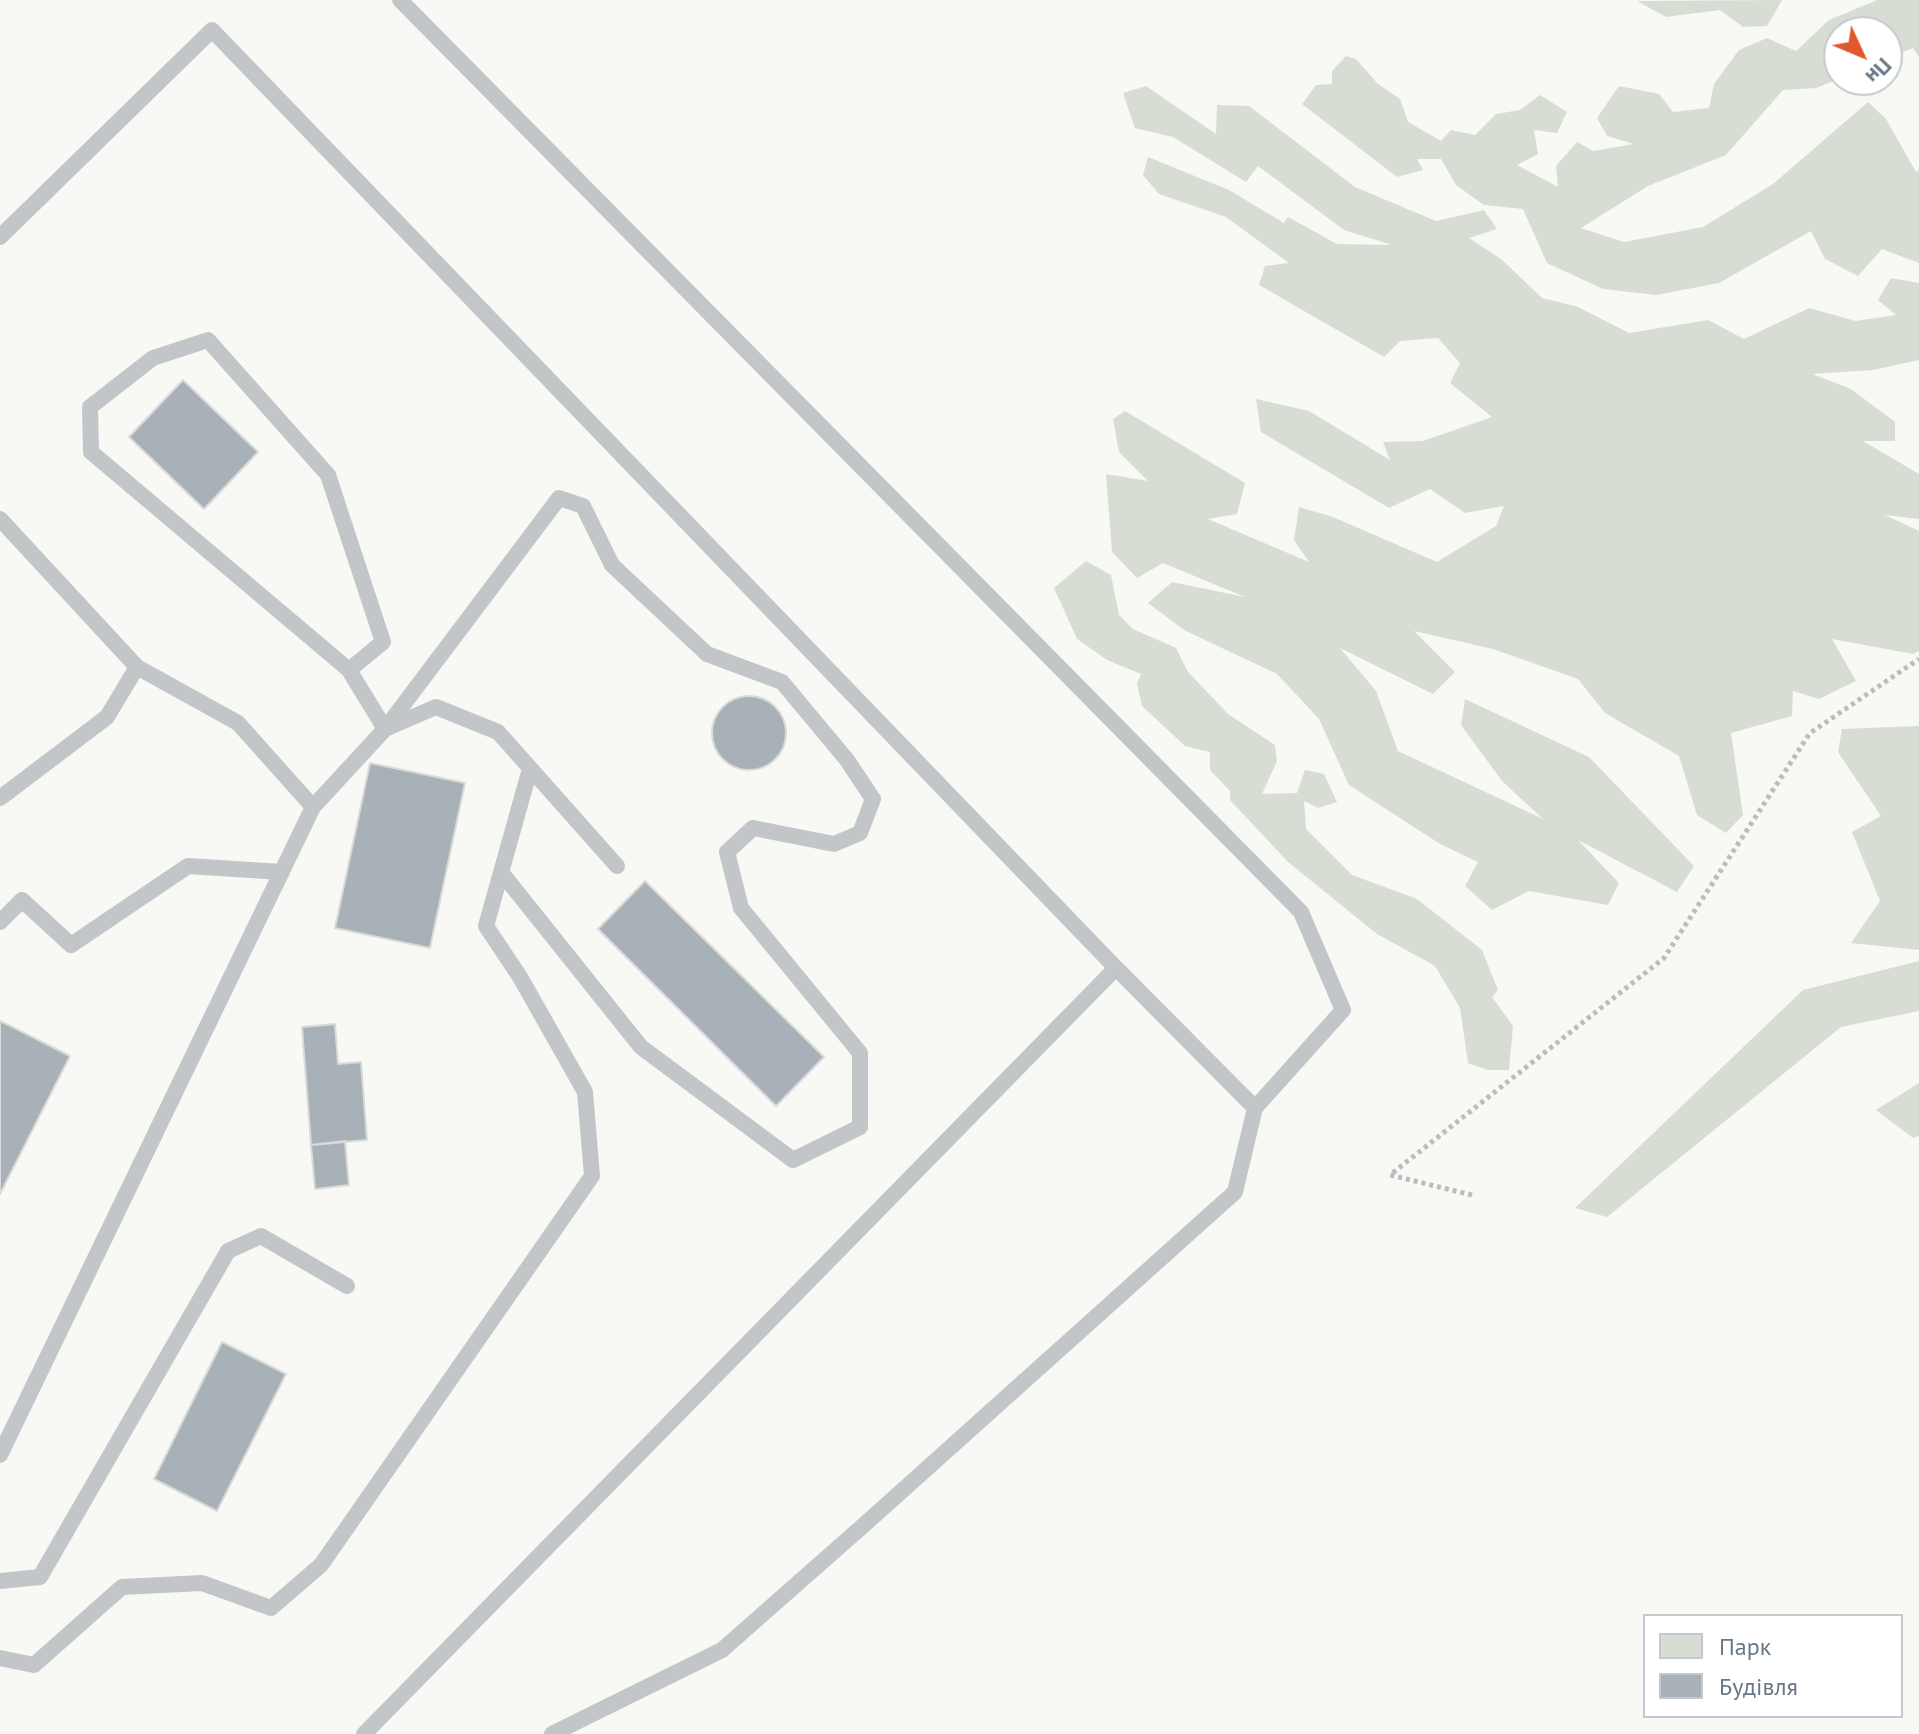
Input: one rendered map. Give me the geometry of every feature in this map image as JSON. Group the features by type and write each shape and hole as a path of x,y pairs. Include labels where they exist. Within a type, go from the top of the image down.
{"lane":[{"path":"400,0 1301,912 1343,1010 1255,1108 1235,1192 722,1650 552,1734"},
{"path":"0,237 212,30 1116,968 1255,1108"},
{"path":"349,670 383,642 328,475 208,340 153,358 90,407 91,452 349,670 385,729"},
{"path":"0,1455 313,807 385,729 559,498 583,506 612,565 707,654 782,682 847,760 873,799 860,833 834,844 753,828 727,852 741,908 860,1053 860,1127 793,1160 641,1047 501,872"},
{"path":"0,519 137,667 238,723 313,807"},
{"path":"0,798 107,717 137,667"},
{"path":"385,729 436,707 498,732 617,866"},
{"path":"0,1658 34,1665 122,1587 202,1583 271,1608 321,1565 592,1176 585,1092 520,977 486,926 530,769"},
{"path":"0,922 22,900 71,945 188,866 282,872"},
{"path":"364,1734 1116,968"},
{"path":"0,1581 40,1577 228,1251 261,1236 347,1286"}],"path":[{"path":"1472,1195 1390,1175 1664,958 1810,733 1919,659"}],"green space":[{"path":"1782,0 1767,26 1743,27 1720,10 1666,17 1637,1"},
{"path":"1877,0 1919,0 1919,57 1913,48 1903,52 1903,16 1839,16"},
{"path":"1823,26 1823,85 1783,90 1726,155 1648,186 1581,228 1624,242 1703,227 1773,184 1868,102 1886,119 1916,172 1919,170 1919,263 1882,249 1858,276 1825,259 1811,231 1719,283 1656,295 1603,289 1547,263 1523,209 1484,205 1456,185 1441,159 1417,159 1423,170 1397,177 1302,104 1316,85 1332,84 1332,71 1346,56 1356,59 1378,84 1400,99 1408,122 1441,141 1451,130 1475,135 1496,114 1520,110 1540,95 1567,112 1557,133 1534,130 1538,154 1517,165 1558,187 1556,166 1577,142 1593,151 1634,144 1607,136 1597,118 1619,86 1659,94 1673,112 1709,108 1714,84 1739,50 1767,38 1796,51"},
{"path":"1146,86 1216,134 1217,105 1249,106 1355,187 1436,221 1484,210 1497,229 1469,238 1501,259 1542,298 1578,307 1629,333 1708,320 1744,339 1809,308 1856,321 1896,315 1878,300 1891,278 1919,283 1919,360 1873,370 1812,374 1851,389 1895,422 1895,441 1863,441 1919,474 1919,519 1885,515 1919,531 1919,651 1913,654 1832,639 1856,681 1819,699 1793,691 1792,716 1731,733 1743,815 1726,833 1697,815 1679,756 1605,713 1578,679 1493,649 1414,631 1455,672 1433,694 1340,648 1376,691 1398,751 1543,819 1502,781 1461,725 1465,699 1589,757 1694,866 1677,892 1578,840 1619,883 1608,905 1529,891 1492,910 1465,886 1478,862 1440,844 1349,785 1319,719 1277,674 1184,630 1148,603 1172,582 1245,597 1163,563 1137,578 1112,552 1106,474 1148,481 1119,452 1113,419 1125,411 1245,483 1237,514 1208,519 1309,562 1294,540 1299,507 1333,517 1437,562 1496,526 1504,506 1465,513 1430,489 1389,508 1261,432 1256,399 1309,411 1390,460 1383,442 1423,441 1492,417 1450,383 1460,363 1438,338 1400,341 1384,357 1259,285 1265,266 1289,263 1226,217 1159,194 1143,175 1148,157 1229,190 1284,223 1288,217 1337,244 1392,245 1344,230 1258,166 1246,182 1173,137 1135,128 1123,93"},
{"path":"1086,561 1111,575 1119,615 1133,629 1176,648 1188,672 1228,714 1275,745 1277,761 1262,794 1297,793 1305,770 1324,774 1337,802 1318,808 1304,801 1306,829 1352,875 1417,899 1482,950 1498,990 1492,997 1513,1026 1509,1070 1488,1070 1468,1063 1460,1008 1435,966 1377,934 1288,862 1230,800 1230,791 1210,770 1210,752 1185,746 1142,706 1137,684 1141,674 1107,660 1077,639 1054,588"},
{"path":"1919,726 1919,950 1851,943 1880,901 1852,832 1881,816 1838,752 1842,729"},
{"path":"1919,961 1919,1011 1841,1027 1607,1217 1575,1208 1803,990"},
{"path":"1919,1083 1919,1136 1913,1138 1876,1110"}],"building":[{"path":"183,380 258,452 204,509 129,437"},
{"path":"749,696 763,699 775,707 783,719 786,733 783,747 775,759 763,767 749,770 735,767 723,759 715,747 712,733 715,719 723,707 735,699"},
{"path":"370,763 465,783 430,948 335,928"},
{"path":"645,881 824,1057 776,1106 598,929"},
{"path":"0,1021 70,1056 0,1194"},
{"path":"335,1024 338,1064 361,1062 367,1140 311,1145 302,1027"},
{"path":"345,1141 349,1185 315,1189 311,1145"},
{"path":"222,1342 286,1374 217,1511 154,1479"}]}
